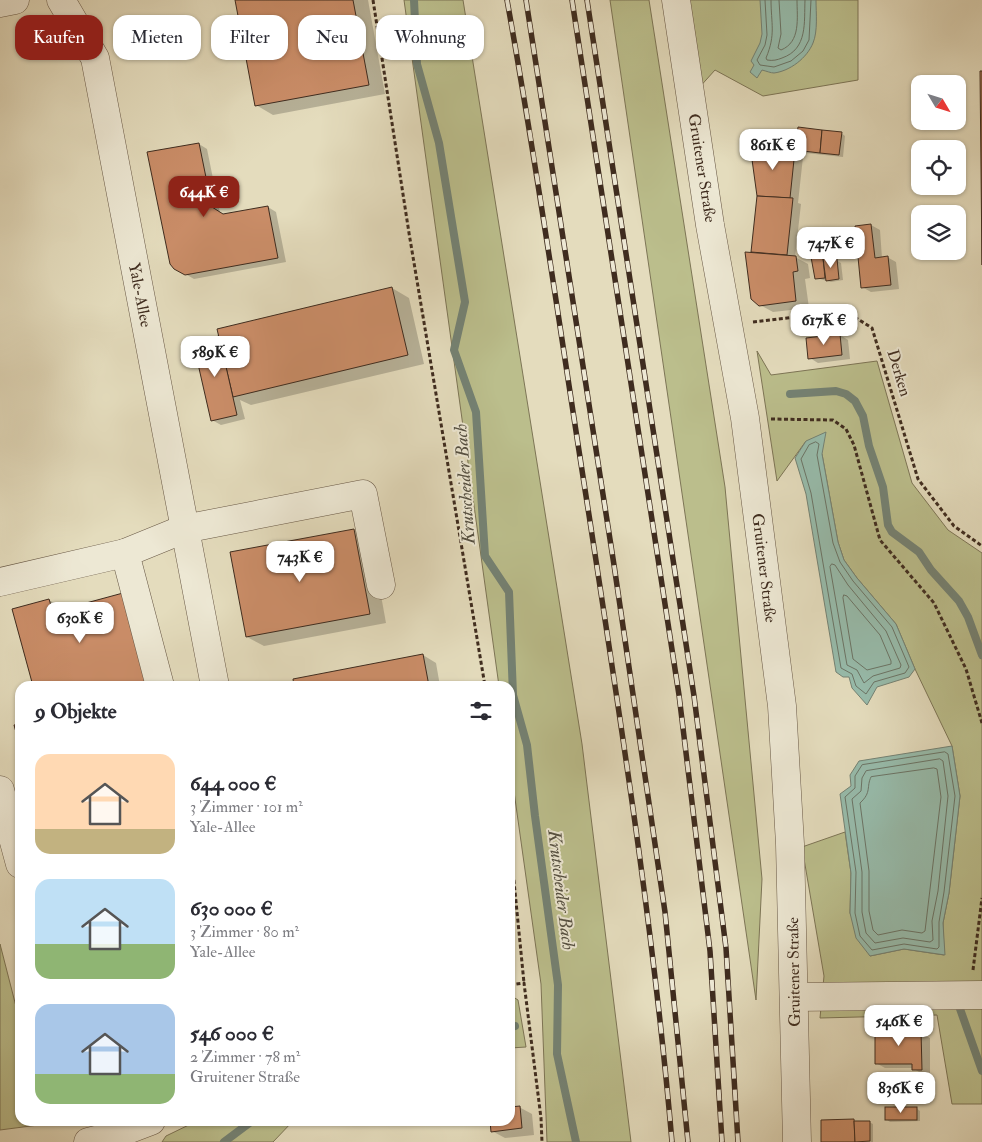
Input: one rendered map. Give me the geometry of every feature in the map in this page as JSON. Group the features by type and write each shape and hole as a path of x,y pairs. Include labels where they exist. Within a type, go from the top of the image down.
{"street":[{"path":"0,4 15,0"},
{"name":"Yale-Allee","path":"61,0 95,58 213,681"},
{"name":"Gruitener Straße","path":"676,0 727,326 745,418 782,706 790,844 797,1142"},
{"path":"0,582 125,553 184,529 362,494 381,585"},
{"path":"125,553 159,681"},
{"path":"0,790 15,846"},
{"path":"794,997 976,995"},
{"path":"88,1142 138,1126"}],"path":[{"path":"373,0 409,233 485,681"},
{"name":"Derken","path":"727,326 845,311 872,328 918,480 954,526 982,546"},
{"path":"745,418 833,420 846,429 854,445 880,540 934,603 966,669 982,723"},
{"path":"515,892 541,1118 542,1142"},
{"path":"976,995 982,898"},
{"path":"515,984 524,983"}],"shaded area":[{"path":"404,0 463,0 465,15 406,15"},
{"path":"610,0 649,0 725,487 762,879 756,1000"},
{"path":"684,0 858,0 858,80 763,96 715,70 697,90"},
{"path":"412,60 473,60 582,744 631,1142 547,1142 541,984 515,799 515,681 498,681"},
{"path":"757,351 771,375 877,361 912,483 948,530 982,553 982,1104 952,1104 937,1015 820,1018 824,976 802,847 845,832 851,873 850,913 870,956 904,949 944,955 943,923 949,893 960,796 952,746 915,669 896,624 844,560 838,542 822,454 806,441 777,481"},
{"path":"0,944 15,1002 15,1126 31,1126 0,1130"},
{"path":"515,998 518,1000 526,1047 515,1048"},
{"path":"187,1126 288,1126 273,1142 162,1142 166,1136"}],"water":[{"path":"760,0 816,0 816,33 807,54 792,67 773,73 762,70 757,78 750,72 754,65 751,61 760,43 762,34"},
{"path":"826,432 822,454 838,542 844,560 896,624 915,669 909,677 877,687 867,705 852,688 849,677 843,677 836,672 806,494 795,458 806,441"},
{"path":"952,746 960,796 949,893 943,923 945,955 904,949 870,956 856,938 850,913 851,873 840,794 851,786 850,775 859,761"}],"building":[{"path":"235,0 353,0 356,15 298,15 298,60 364,60 369,85 255,106 246,60 288,60 288,15 238,15"},
{"path":"980,71 982,71 982,265"},
{"path":"798,127 822,130 820,153 795,150"},
{"path":"822,130 842,132 839,155 820,153"},
{"path":"199,143 212,207 223,214 268,206 278,258 185,275 174,269 170,264 147,152"},
{"path":"750,145 795,150 790,198 757,196"},
{"path":"757,196 793,198 787,255 751,252"},
{"path":"871,224 875,258 888,256 891,285 861,288 855,226"},
{"path":"745,252 796,256 798,271 793,272 796,301 759,306 751,299"},
{"path":"811,257 823,258 825,278 815,279"},
{"path":"823,258 837,259 839,279 826,281"},
{"path":"392,287 408,355 233,397 217,329"},
{"path":"840,334 842,355 808,359 806,338"},
{"path":"219,336 237,415 211,421 193,342"},
{"path":"354,529 370,614 246,637 230,552"},
{"path":"123,593 146,681 32,681 12,609 49,599 53,612"},
{"path":"423,654 428,681 293,681 293,679"},
{"path":"895,1024 911,1024 911,1032 921,1031 922,1070 912,1070 912,1064 875,1064 875,1032 894,1032"},
{"path":"515,1106 520,1106 522,1128 491,1132 490,1126 515,1126"},
{"path":"885,1107 917,1107 917,1120 885,1120"},
{"path":"854,1119 855,1142 821,1142 821,1120"},
{"path":"854,1121 870,1121 870,1141 855,1142"}],"waterway":[{"name":"Krutscheider Bach","path":"414,0 417,64 439,143 465,302 454,350 476,412 485,556 509,592 512,681"},
{"path":"790,394 836,391 846,394 855,401 863,416 869,446 883,487 888,525 892,532 919,552 931,570 959,601 968,617 982,655"},
{"name":"Krutscheider Bach","path":"515,702 527,745 558,985 557,1054 576,1142"},
{"path":"959,1006 982,1071"},
{"path":"224,1142 245,1126"}],"railway":[{"path":"507,0 539,193 625,750 656,985 672,1142"},
{"path":"526,0 614,565 665,912 688,1142"},
{"path":"572,0 679,695 710,951 722,1142"},
{"path":"587,0 694,696 726,948 738,1142"}]}
